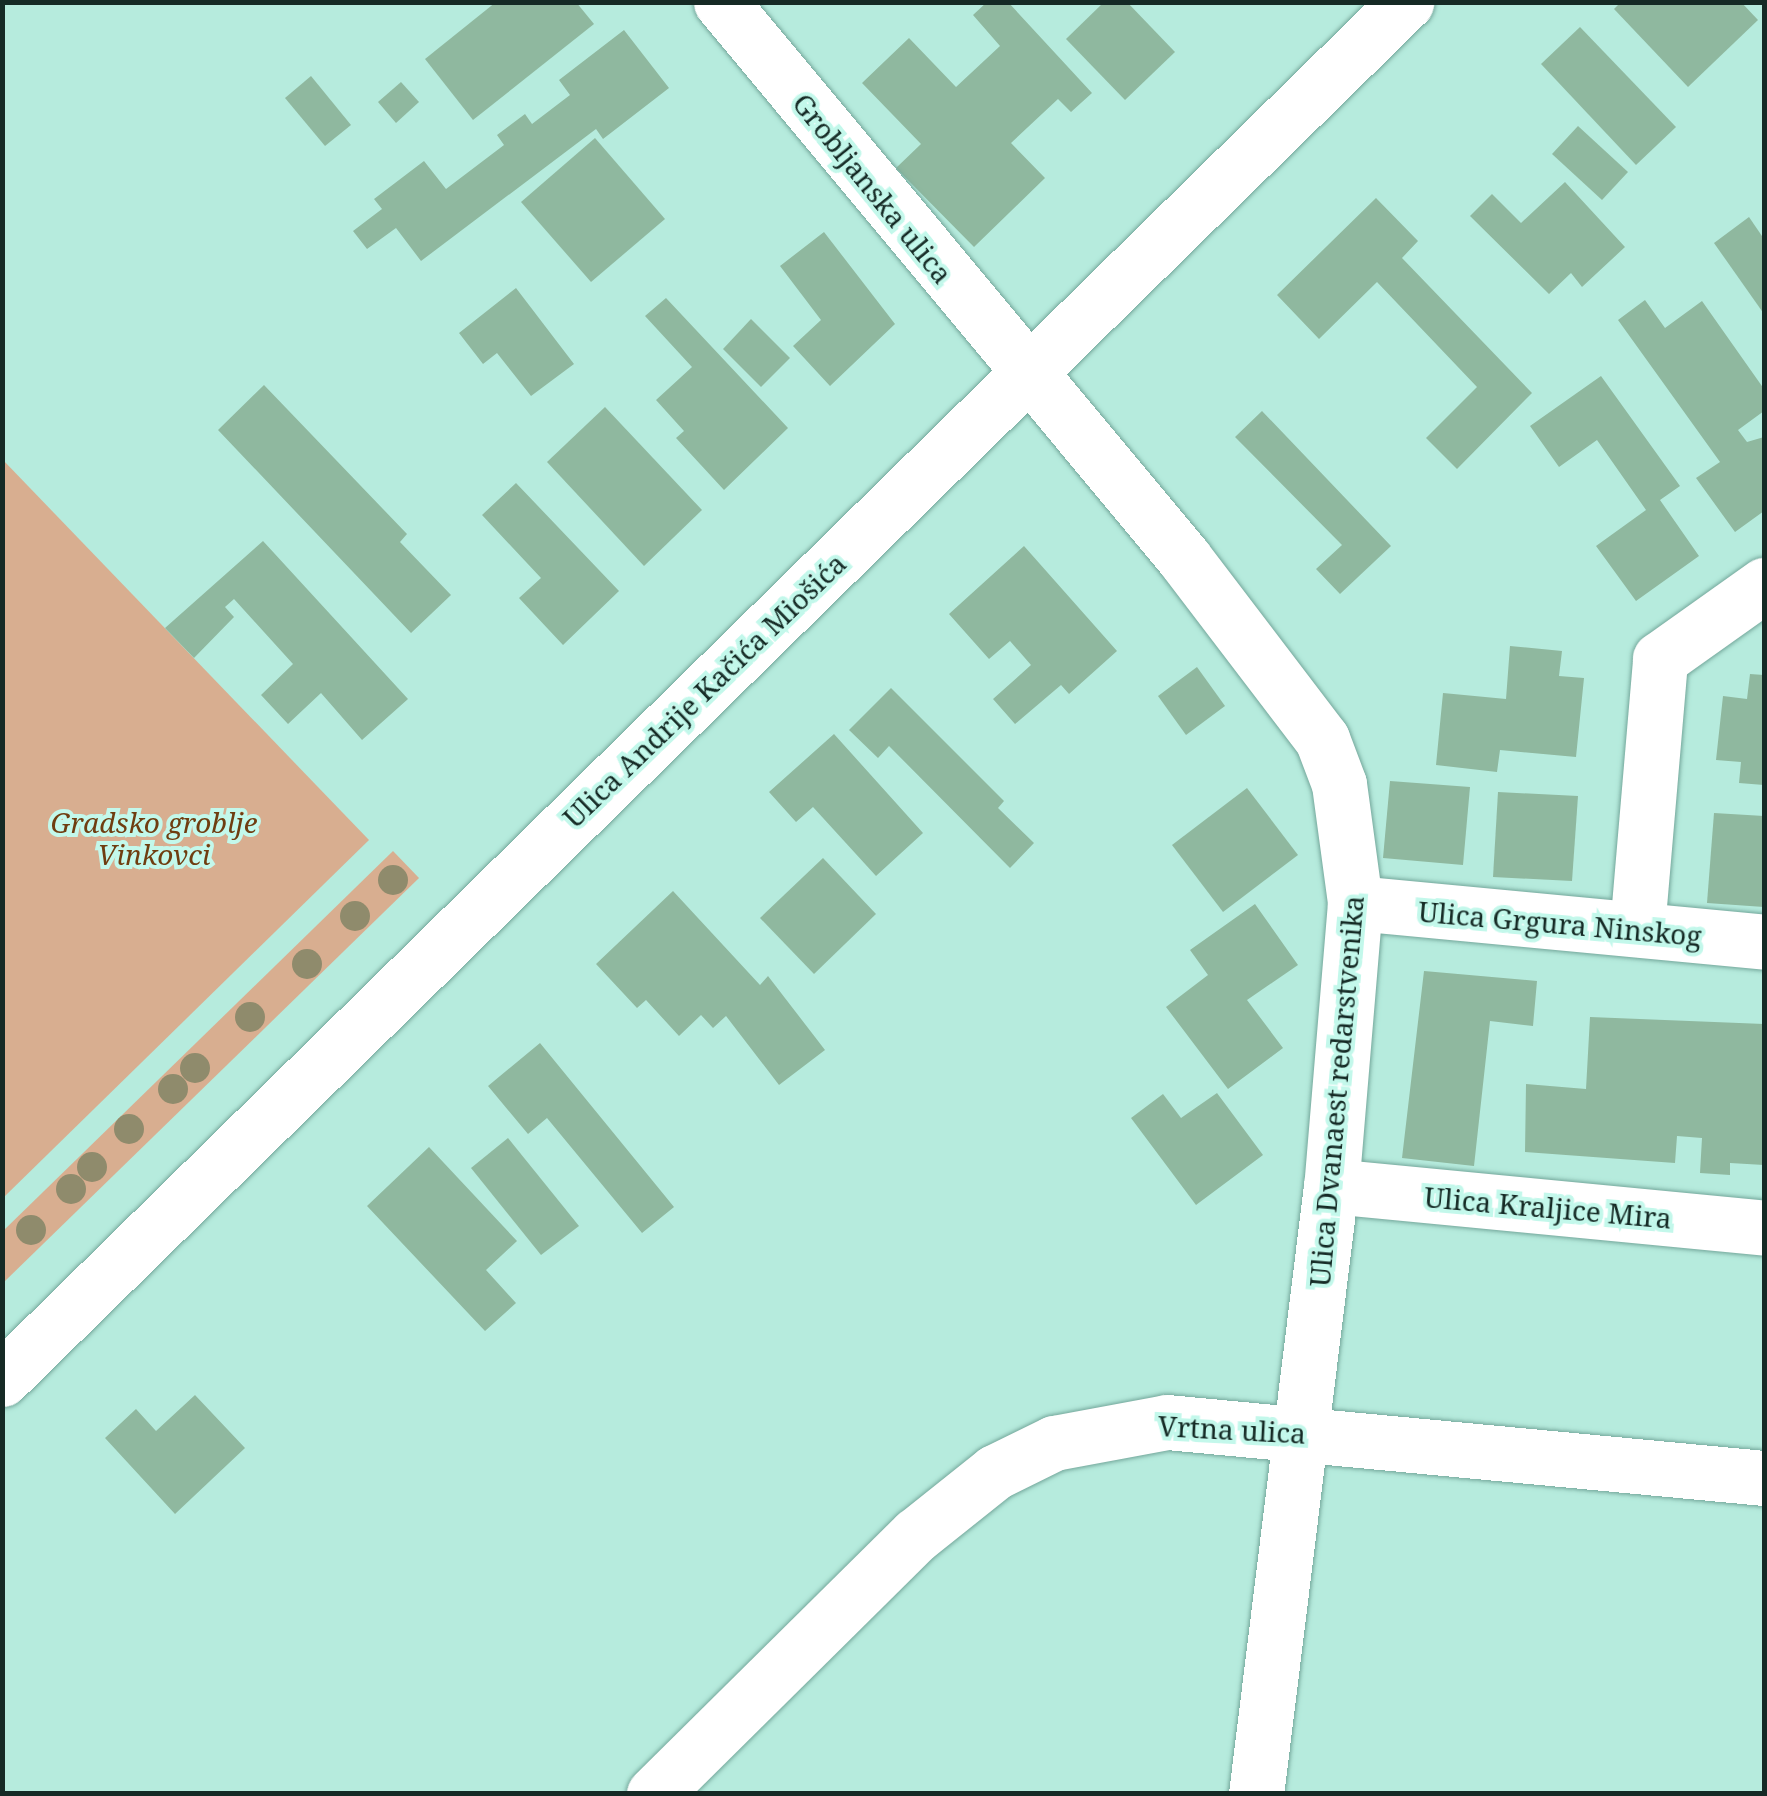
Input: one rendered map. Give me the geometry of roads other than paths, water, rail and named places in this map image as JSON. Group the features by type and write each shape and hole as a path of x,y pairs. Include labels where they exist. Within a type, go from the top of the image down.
{"street":[{"name":"Grobljanska ulica","path":"721,2 1025,374"},
{"name":"Ulica Andrije Kačića Miošića","path":"2,1378 1406,2"},
{"name":"Ulica Dvanaest redarstvenika","path":"1025,374 1184,558 1322,739 1351,830 1355,904 1331,1186 1304,1433 1256,1794"},
{"path":"1637,929 1660,659 1764,586"},
{"name":"Ulica Grgura Ninskog","path":"1355,904 1764,942"},
{"name":"Ulica Kraljice Mira","path":"1331,1186 1764,1228"},
{"name":"Vrtna ulica","path":"654,1794 916,1535 995,1472 1054,1443 1122,1427 1166,1422 1764,1478"}],"park label":[{"name":"Gradsko groblje Vinkovci","path":"154,838"}]}
